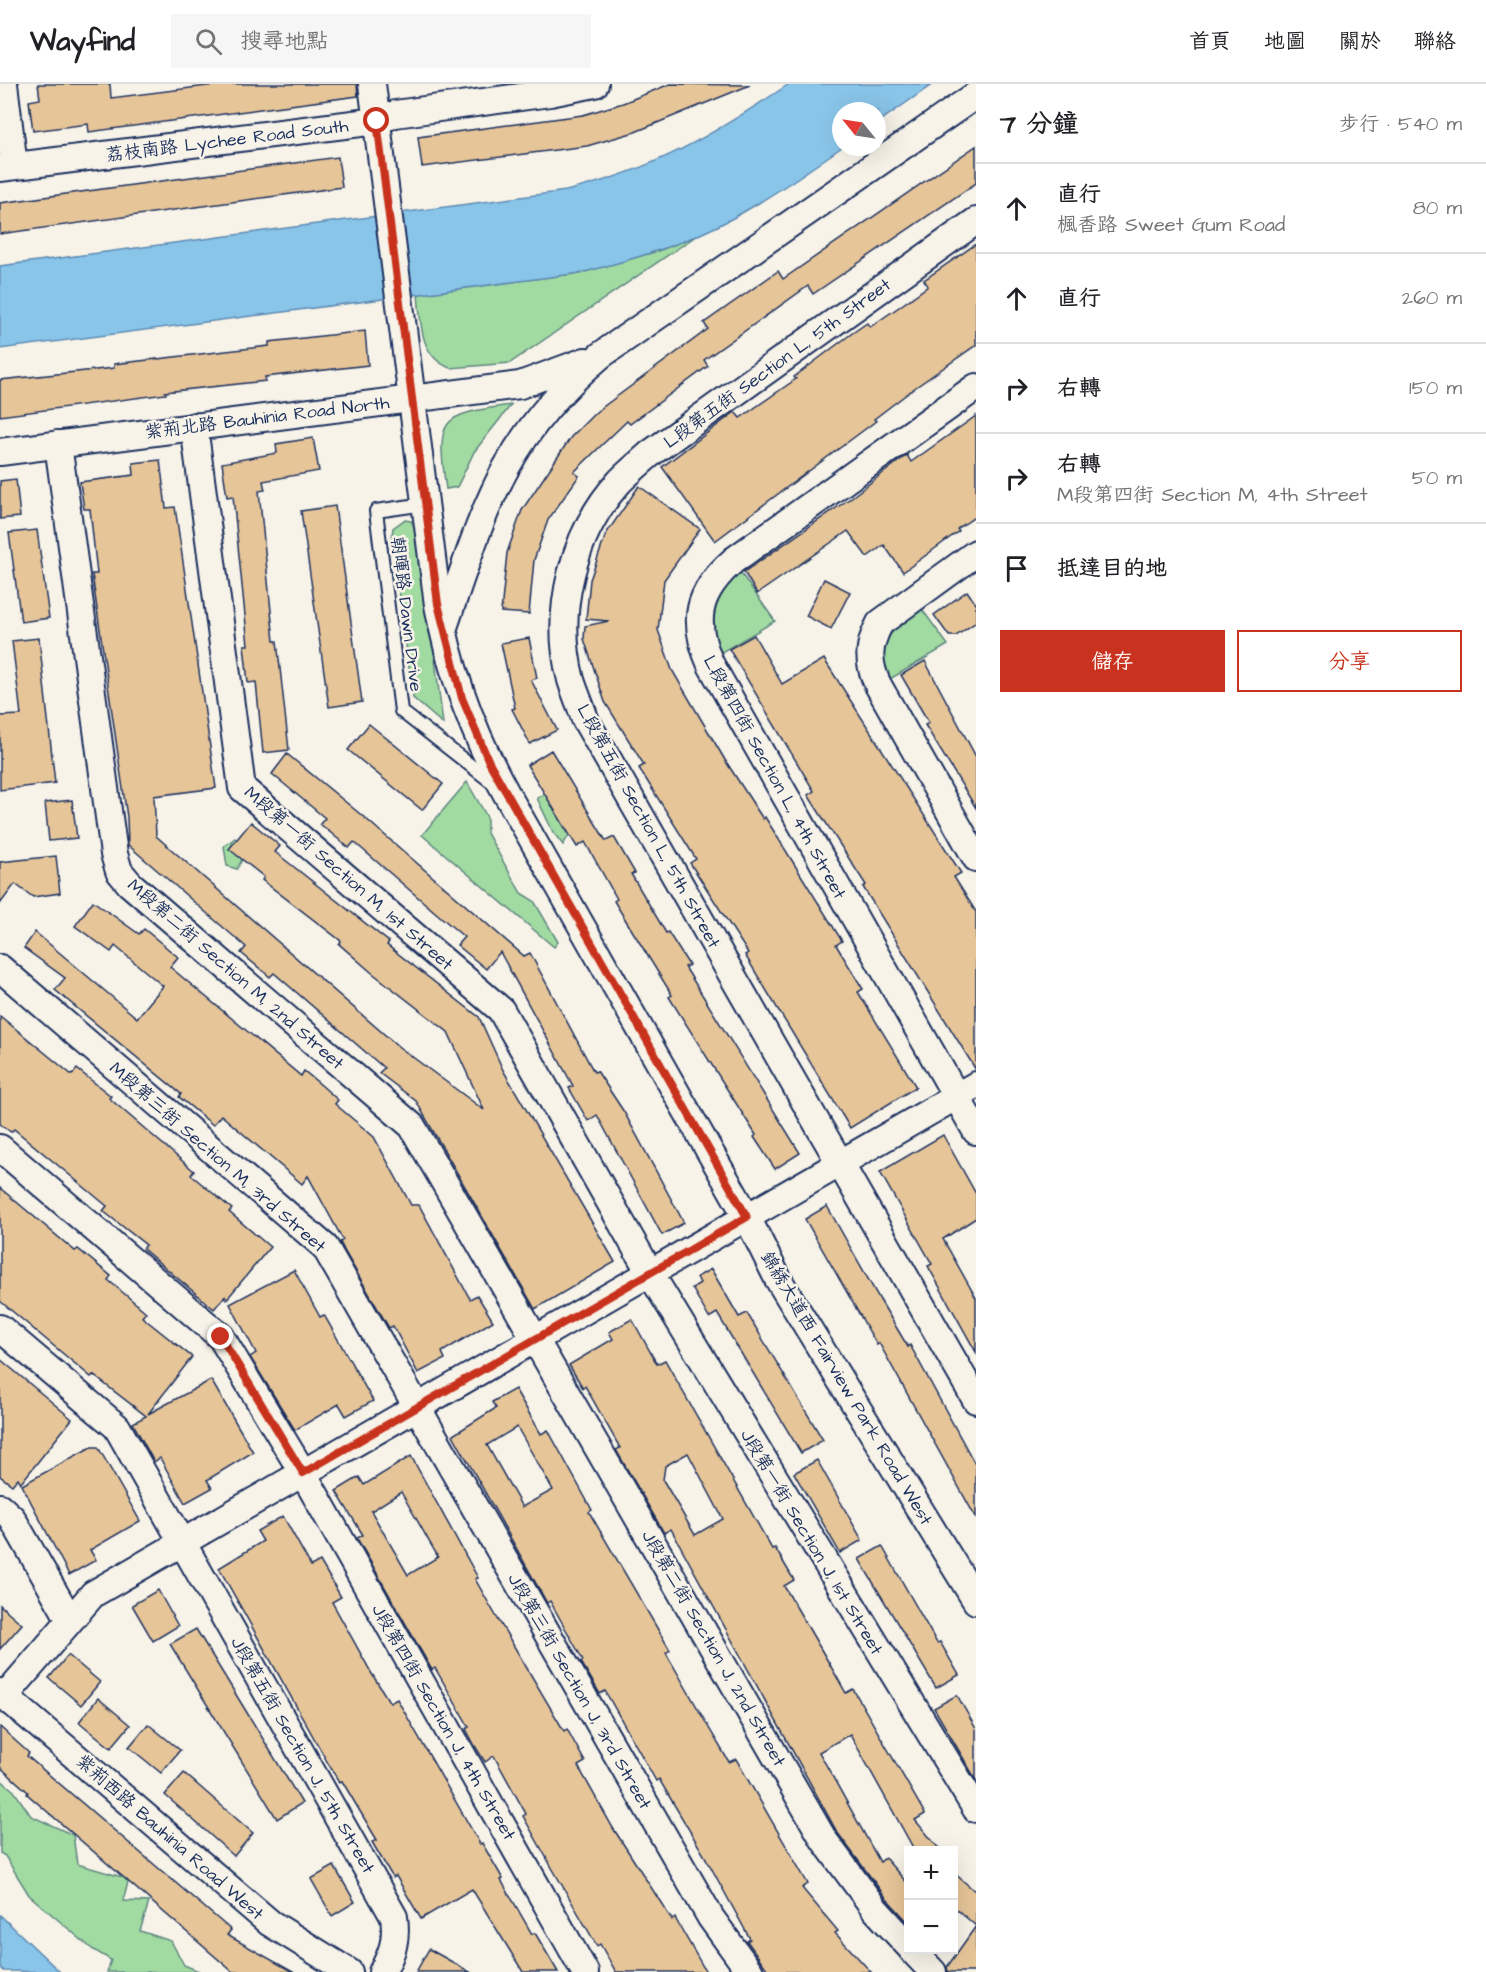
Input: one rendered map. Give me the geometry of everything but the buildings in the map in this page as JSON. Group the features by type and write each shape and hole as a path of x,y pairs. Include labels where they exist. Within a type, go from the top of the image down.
{"street":[{"path":"4,84 7,167"},
{"name":"錦綉大道西 Fairview Park Road West","path":"372,84 443,630 470,719 506,793 747,1217 778,1279 976,1601"},
{"name":"荔枝南路 Lychee Road South","path":"7,167 377,121 395,114 550,93 595,84"},
{"path":"443,630 487,504 515,448 554,398 601,355 976,95"},
{"name":"L段第五街 Section L, 5th Street","path":"976,221 643,460 620,481 595,515 576,554 566,595 564,637 569,669 585,719 976,1400"},
{"name":"紫荊北路 Bauhinia Road North","path":"0,452 520,385 601,355"},
{"name":"L段第四街 Section L, 4th Street","path":"976,387 734,560 716,576 704,596 698,620 701,644 711,666 966,1091 976,1131"},
{"name":"M段第一街 Section M, 1st Street","path":"194,426 242,788 501,1010 650,1273"},
{"name":"M段第二街 Section M, 2nd Street","path":"58,444 114,855 119,871 130,884 412,1126 537,1338"},
{"path":"976,553 880,623 872,638 869,654 871,670 878,685 976,858"},
{"name":"M段第三街 Section M, 3rd Street","path":"0,968 325,1246 416,1408"},
{"path":"3,1694 93,1594 966,1091"},
{"name":"J段第四街 Section J, 4th Street","path":"0,1148 221,1337 303,1473 585,1972"},
{"name":"J段第一街 Section J, 1st Street","path":"650,1273 976,1809"},
{"name":"J段第五街 Section J, 5th Street","path":"0,1328 117,1427 394,1917 396,1935 393,1953 382,1972"},
{"name":"J段第二街 Section J, 2nd Street","path":"537,1338 824,1840 875,1909 904,1940"},
{"name":"J段第三街 Section J, 3rd Street","path":"416,1408 711,1918 750,1972"},
{"path":"0,1507 12,1518 70,1620"},
{"name":"紫荊西路 Bauhinia Road West","path":"3,1694 270,1923 349,1972"},
{"path":"916,1954 933,1972"}],"lane":[{"name":"朝暉路 Dawn Drive","path":"425,504 376,511 401,711 506,793"}],"green space":[{"path":"696,236 510,363 450,368 440,363 427,347 421,327 418,294 581,273 658,251"},
{"path":"511,405 474,452 457,487 446,489 442,447 443,433 448,424 469,412"},
{"path":"404,520 411,521 419,532 443,724 413,698 392,535 393,528"},
{"path":"740,572 775,621 720,653 714,630 715,609 724,590"},
{"path":"921,608 948,645 890,679 885,666 885,645 894,630"},
{"path":"467,782 487,817 487,833 521,893 534,901 558,942 554,947 422,835"},
{"path":"545,794 569,835 563,845 553,832 537,798"},
{"path":"235,838 245,854 237,869 227,866 224,846"},
{"path":"0,1779 14,1791 31,1816 73,1835 77,1864 129,1879 123,1901 149,1902 140,1931 171,1941 184,1965 201,1972 107,1972 111,1960 92,1949 29,1895 5,1856 0,1853"}],"water":[{"path":"789,84 933,84 886,117 886,102 832,102 832,154 733,218 678,243 620,262 581,273 0,349 0,266 566,191 656,161 735,119"},
{"path":"0,1915 60,1972 4,1971 0,1967"}],"route":[{"path":"221,1337 303,1473 747,1217 506,793 489,762 462,698 438,604 377,121"}]}
